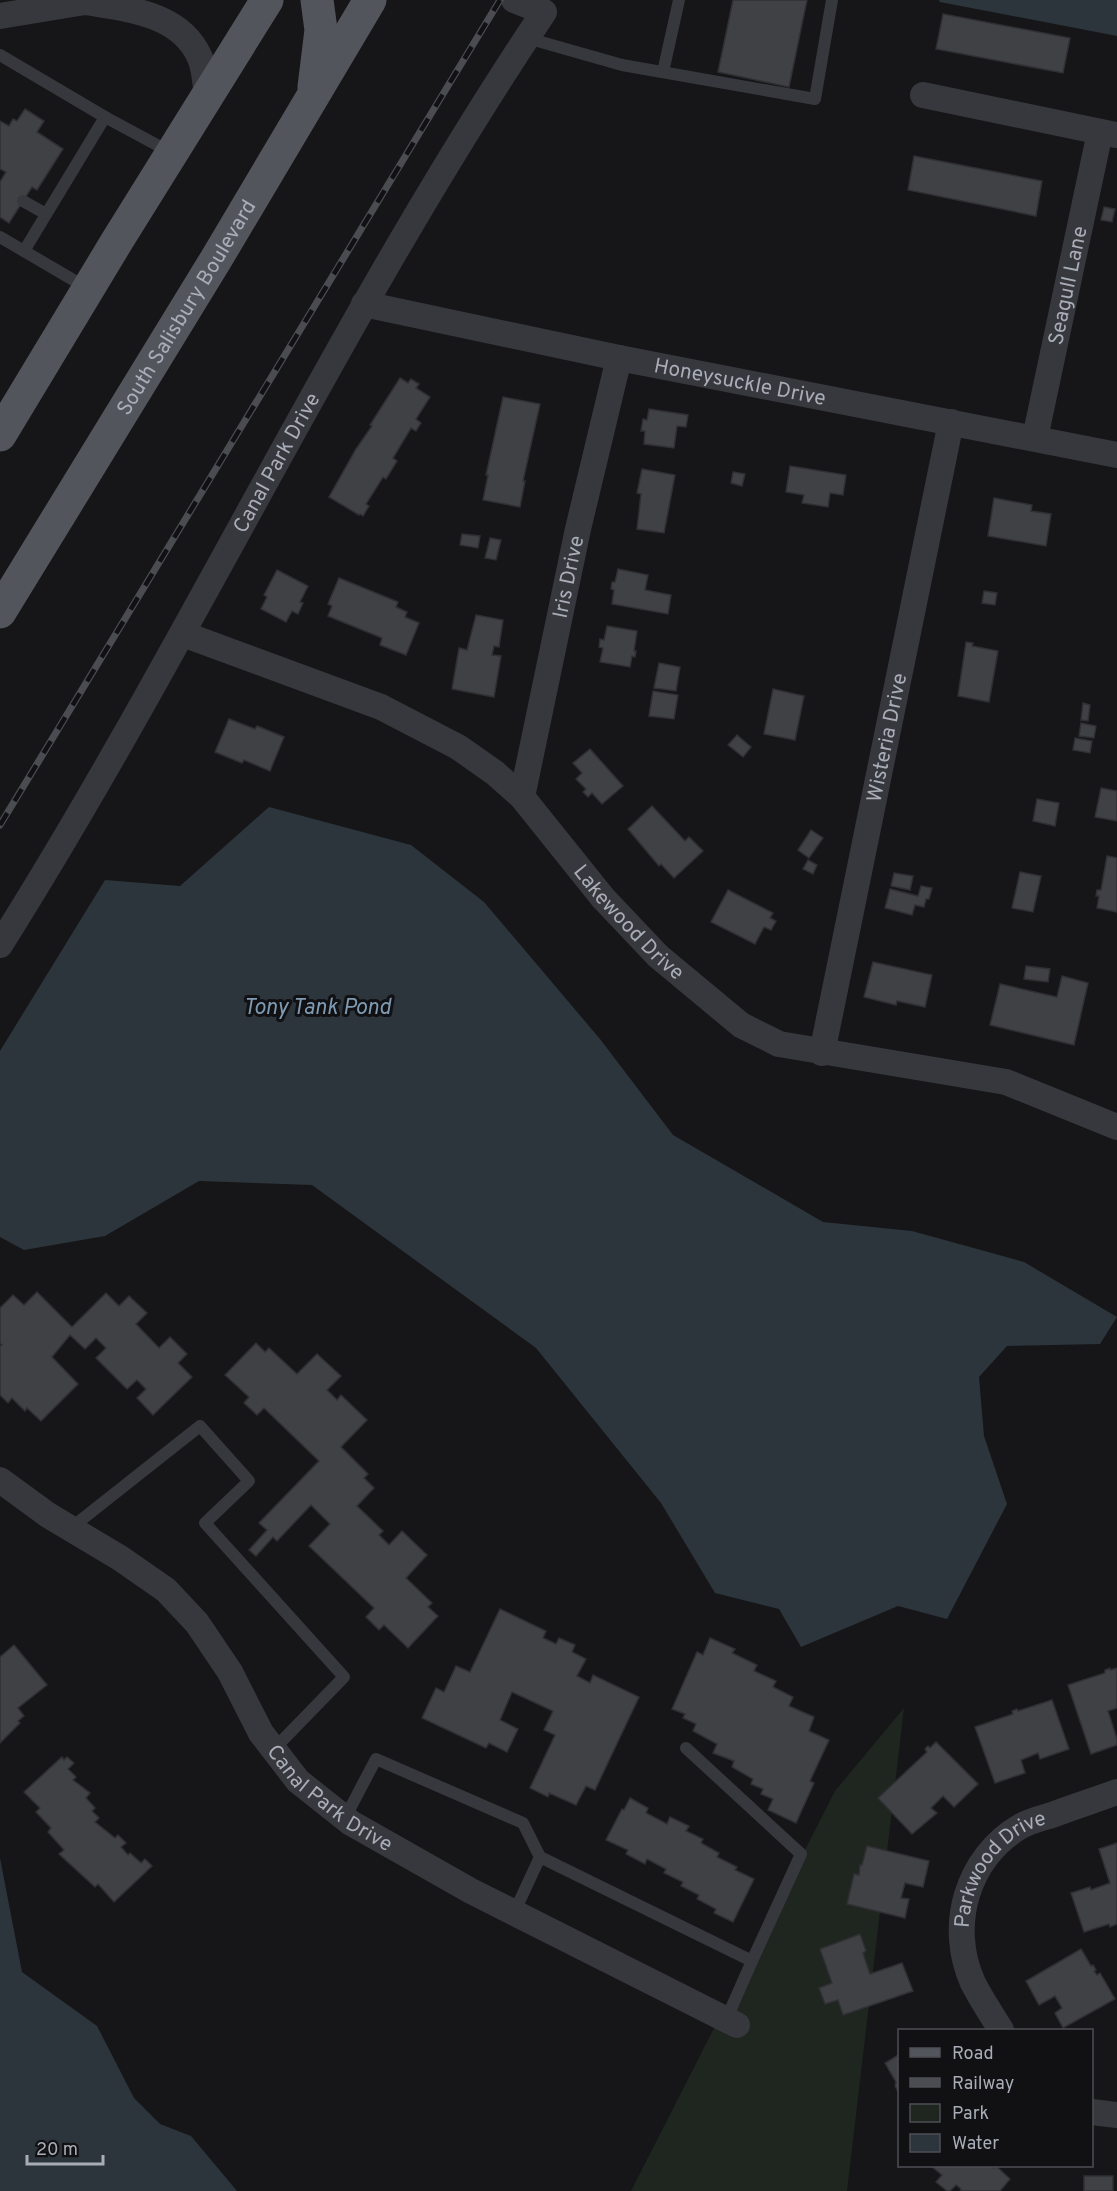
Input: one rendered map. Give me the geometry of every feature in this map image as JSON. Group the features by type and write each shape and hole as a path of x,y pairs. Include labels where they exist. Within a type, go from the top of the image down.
{"main road":[{"path":"0,435 267,0"},
{"path":"313,98 321,30 317,0"},
{"name":"South Salisbury Boulevard","path":"0,612 215,261 370,0"}],"street":[{"name":"Canal Park Drive","path":"0,945 34,891 183,634 364,304 472,121 550,6 514,0"},
{"path":"3,20 91,1 135,10 169,22 188,38 201,59 207,95"},
{"name":"Seagull Lane","path":"923,95 1109,134 1035,438"},
{"name":"Honeysuckle Drive","path":"364,304 619,358 1117,455"},
{"name":"Iris Drive","path":"522,797 578,529 619,358"},
{"name":"Wisteria Drive","path":"822,1053 951,422"},
{"name":"Lakewood Drive","path":"183,634 381,707 458,747 495,773 522,797 603,898 658,956 741,1025 778,1044 1006,1082 1117,1127"},
{"name":"Canal Park Drive","path":"0,1480 48,1515 166,1590 197,1623 231,1672 261,1733 298,1780 345,1818 471,1891 732,2022"},
{"name":"Parkwood Drive","path":"1000,2029 973,1982 966,1958 962,1935 967,1889 977,1869 993,1848 1008,1835 1024,1825 1117,1792"},
{"path":"1093,2112 1117,2115"}],"lane":[{"path":"663,72 679,0"},
{"path":"527,38 622,65 815,99 832,0"},
{"path":"0,55 171,153"},
{"path":"24,251 105,117"},
{"path":"23,201 46,214"},
{"path":"0,237 88,289"},
{"path":"71,1528 200,1426 249,1481 205,1523 344,1677 274,1749"},
{"path":"686,1748 801,1854 752,1961 732,2022"},
{"path":"345,1818 376,1759 523,1823 540,1857 752,1961"},
{"path":"514,1913 540,1857"}],"green space":[{"path":"904,1708 847,2191 631,2191 835,1791"}],"water":[{"path":"939,0 1117,0 1117,36 940,2"},
{"name":"Tony Tank Pond","path":"269,807 411,845 484,902 600,1039 673,1135 823,1222 912,1231 1024,1262 1117,1317 1100,1344 1007,1346 979,1377 984,1436 1007,1504 947,1619 898,1606 801,1647 779,1609 715,1593 661,1503 536,1348 312,1185 199,1181 105,1236 24,1250 0,1237 0,1051 105,880 180,886"},
{"path":"0,1858 22,1972 97,2026 134,2098 160,2124 191,2136 237,2191 0,2191"}],"building":[{"path":"733,0 807,0 789,87 718,72"},
{"path":"943,14 1070,38 1063,73 936,49"},
{"path":"25,109 44,121 37,132 63,149 37,190 32,187 9,223 0,217 0,182 6,172 0,169 0,121 9,126 13,119 17,121"},
{"path":"914,156 1042,181 1036,216 908,190"},
{"path":"1104,207 1115,209 1112,222 1101,220"},
{"path":"400,378 408,383 411,379 419,384 416,388 430,397 416,419 421,423 416,431 411,428 393,458 397,461 386,479 383,477 366,504 369,506 363,516 359,515 329,497"},
{"path":"503,397 540,404 523,481 525,481 520,507 483,500 488,475 486,475"},
{"path":"649,409 688,415 686,427 677,426 674,448 644,444 645,431 641,431 643,419 647,420"},
{"path":"790,466 846,475 843,495 830,493 828,507 802,503 804,495 786,492"},
{"path":"642,469 675,475 664,533 637,529 641,494 637,493"},
{"path":"733,472 745,474 742,486 731,483"},
{"path":"994,498 1032,505 1031,511 1051,514 1046,546 988,536"},
{"path":"462,534 480,536 478,548 460,545"},
{"path":"490,538 501,540 496,560 485,558"},
{"path":"618,569 648,575 645,590 671,595 668,614 612,604 614,590 611,589 612,582 615,582"},
{"path":"277,570 308,586 300,602 303,603 298,614 292,611 286,622 261,609 267,597 264,595"},
{"path":"339,578 398,602 396,607 407,612 405,617 419,623 406,655 380,645 382,638 328,616 332,606 328,604"},
{"path":"984,591 997,593 995,605 982,603"},
{"path":"476,615 503,620 499,647 494,646 492,655 501,656 494,697 452,689 459,648 467,650"},
{"path":"607,626 637,631 635,657 632,656 630,667 600,662 603,648 599,647 600,639 604,640"},
{"path":"966,642 973,643 972,646 998,651 989,702 958,696"},
{"path":"659,663 680,667 676,691 654,688"},
{"path":"773,689 804,696 795,740 764,734"},
{"path":"653,691 678,695 674,719 649,716"},
{"path":"1083,703 1090,705 1088,721 1081,720"},
{"path":"229,719 255,729 257,726 284,737 270,771 244,760 242,763 215,752"},
{"path":"1081,723 1096,726 1094,738 1079,736"},
{"path":"737,735 751,747 743,757 728,745"},
{"path":"1075,738 1092,741 1090,753 1073,750"},
{"path":"590,749 623,786 602,804 592,793 588,797 583,792 586,789 576,779 582,773 573,763"},
{"path":"1101,788 1117,791 1117,821 1095,817"},
{"path":"1037,799 1059,803 1055,826 1033,821"},
{"path":"652,806 685,841 689,837 703,851 674,878 661,864 659,866 628,829"},
{"path":"811,830 823,838 809,858 798,850"},
{"path":"1107,856 1117,858 1117,912 1097,908 1099,896 1096,896 1097,890 1101,890"},
{"path":"808,860 817,865 813,874 803,869"},
{"path":"1020,872 1041,876 1033,912 1012,908"},
{"path":"894,873 913,876 910,890 891,886"},
{"path":"921,886 932,888 929,899 926,899 924,907 915,905 912,915 885,908 890,889 918,896"},
{"path":"728,890 773,913 770,918 776,921 771,930 764,927 755,944 711,922"},
{"path":"873,962 932,975 925,1007 897,1001 896,1005 864,997"},
{"path":"1026,966 1050,969 1048,982 1024,979"},
{"path":"1062,976 1088,983 1074,1045 990,1025 1000,984 1057,997"},
{"path":"37,1292 72,1327 106,1293 119,1306 129,1296 147,1313 136,1324 159,1348 170,1337 187,1354 178,1363 192,1377 153,1415 137,1398 146,1389 137,1380 127,1389 96,1358 106,1348 96,1338 85,1349 70,1335 52,1357 78,1384 41,1421 27,1408 25,1411 12,1398 8,1403 0,1395 0,1346 2,1345 0,1343 0,1308 13,1295 24,1305"},
{"path":"256,1343 265,1352 269,1348 297,1374 317,1354 341,1376 327,1390 337,1400 341,1395 367,1420 341,1447 368,1474 364,1478 374,1488 357,1506 383,1531 379,1535 389,1545 402,1531 427,1555 406,1578 432,1603 428,1607 438,1616 408,1648 384,1625 379,1630 366,1617 374,1608 309,1546 330,1524 311,1505 277,1541 273,1537 256,1556 249,1550 267,1530 259,1523 319,1461 264,1408 257,1415 244,1403 249,1397 225,1375"},
{"path":"500,1609 546,1631 543,1638 556,1644 559,1638 575,1645 572,1652 586,1659 577,1676 590,1683 593,1675 639,1697 595,1790 586,1786 576,1805 549,1793 548,1797 530,1788 555,1735 544,1730 553,1711 512,1692 500,1720 518,1729 507,1752 489,1743 486,1748 422,1718 436,1688 444,1692 456,1666 470,1672"},
{"path":"710,1638 735,1649 732,1653 757,1665 754,1671 776,1681 773,1687 793,1697 789,1706 814,1717 809,1731 829,1740 810,1781 814,1783 796,1823 768,1810 773,1799 761,1794 763,1789 751,1784 753,1779 732,1767 734,1761 713,1753 717,1744 693,1731 696,1724 683,1718 685,1714 672,1709 697,1652 703,1655"},
{"path":"14,1645 47,1685 18,1708 24,1716 0,1743 0,1657"},
{"path":"1110,1668 1110,1670 1117,1668 1117,1708 1108,1711 1117,1745 1091,1754 1068,1685 1105,1673 1105,1670"},
{"path":"1052,1700 1069,1749 1040,1759 1038,1753 1021,1760 1025,1773 995,1783 975,1727 1013,1714 1012,1711 1017,1709 1018,1711"},
{"path":"936,1742 978,1784 954,1807 943,1796 931,1808 937,1813 912,1834 878,1798 927,1752 925,1749 928,1746 930,1748"},
{"path":"62,1757 64,1760 67,1757 74,1763 68,1769 76,1777 73,1780 90,1793 86,1798 95,1808 92,1811 99,1818 95,1822 115,1838 118,1835 126,1843 121,1847 128,1855 130,1853 141,1863 145,1859 152,1866 114,1902 98,1884 95,1887 59,1854 64,1850 48,1832 51,1828 36,1812 40,1808 24,1792"},
{"path":"630,1798 648,1808 646,1813 667,1824 670,1817 689,1826 686,1831 703,1839 701,1843 719,1853 717,1857 737,1867 735,1870 754,1879 733,1922 714,1913 716,1909 697,1899 699,1895 681,1886 683,1882 664,1873 666,1869 647,1859 645,1864 626,1854 628,1850 606,1840"},
{"path":"1117,1843 1117,1924 1110,1927 1109,1924 1084,1932 1071,1893 1090,1887 1091,1890 1110,1883 1099,1849"},
{"path":"867,1846 929,1861 923,1887 905,1883 901,1898 909,1899 905,1918 847,1904 854,1874 859,1875"},
{"path":"860,1934 870,1974 902,1963 913,1991 843,2015 838,2000 825,2004 819,1988 832,1983 820,1949"},
{"path":"1081,1949 1091,1966 1093,1965 1097,1975 1100,1973 1115,1999 1063,2028 1055,2013 1062,2008 1055,1996 1039,2005 1026,1981"},
{"path":"898,2055 898,2091 895,2086 896,2082 885,2063"},
{"path":"932,2167 997,2167 1010,2179 1000,2191 960,2191 961,2189 956,2185 947,2191 936,2182 942,2175"},
{"path":"1084,2176 1113,2176 1113,2191 1084,2191"}],"railway":[{"path":"0,825 500,0"}]}
